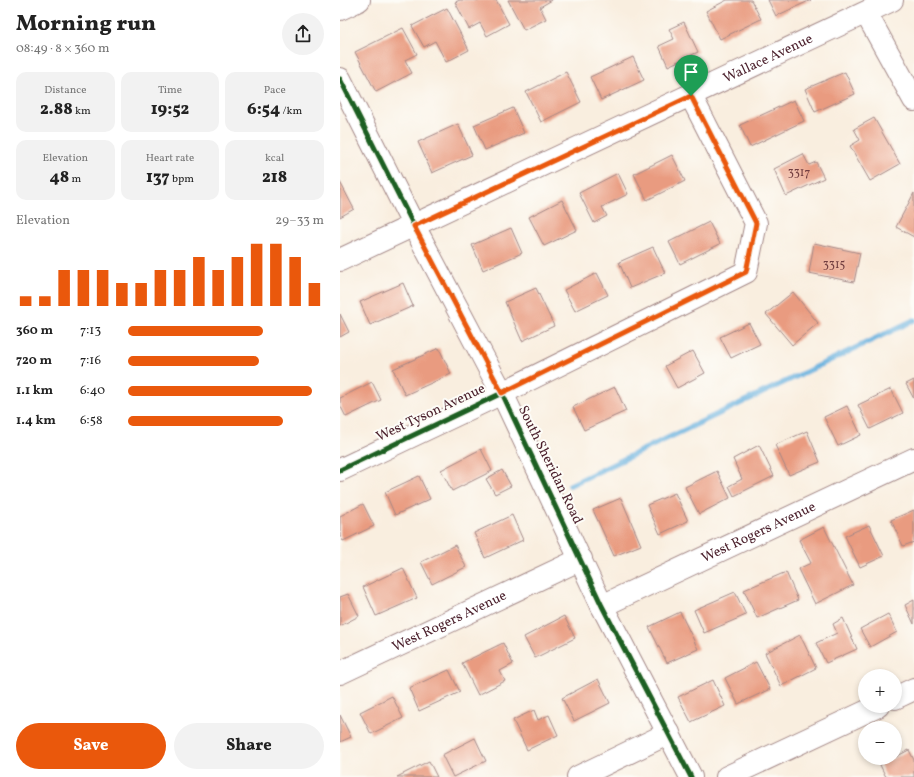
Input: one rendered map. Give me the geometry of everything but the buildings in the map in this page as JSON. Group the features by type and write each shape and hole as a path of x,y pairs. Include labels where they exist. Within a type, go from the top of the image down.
{"street":[{"path":"340,9 359,0"},
{"name":"Wallace Avenue","path":"340,260 892,0"},
{"path":"866,13 914,100"},
{"name":"South Sheridan Road","path":"340,79 414,226 502,393 602,606 691,777"},
{"name":"West Tyson Avenue","path":"340,470 502,393 746,272 756,223 691,96"},
{"name":"West Rogers Avenue","path":"602,606 914,458"},
{"name":"West Rogers Avenue","path":"340,673 581,559"},
{"path":"902,695 914,689"},
{"path":"727,777 863,713"},
{"path":"578,777 669,733"}],"waterway":[{"path":"570,485 914,320"}],"cycle path":[{"path":"340,79 414,226 502,393 602,606 691,777"},
{"path":"340,470 502,393 746,272 756,223 691,96"}],"route":[{"path":"691,96 756,223 746,272 502,393 414,226 691,96"}]}
